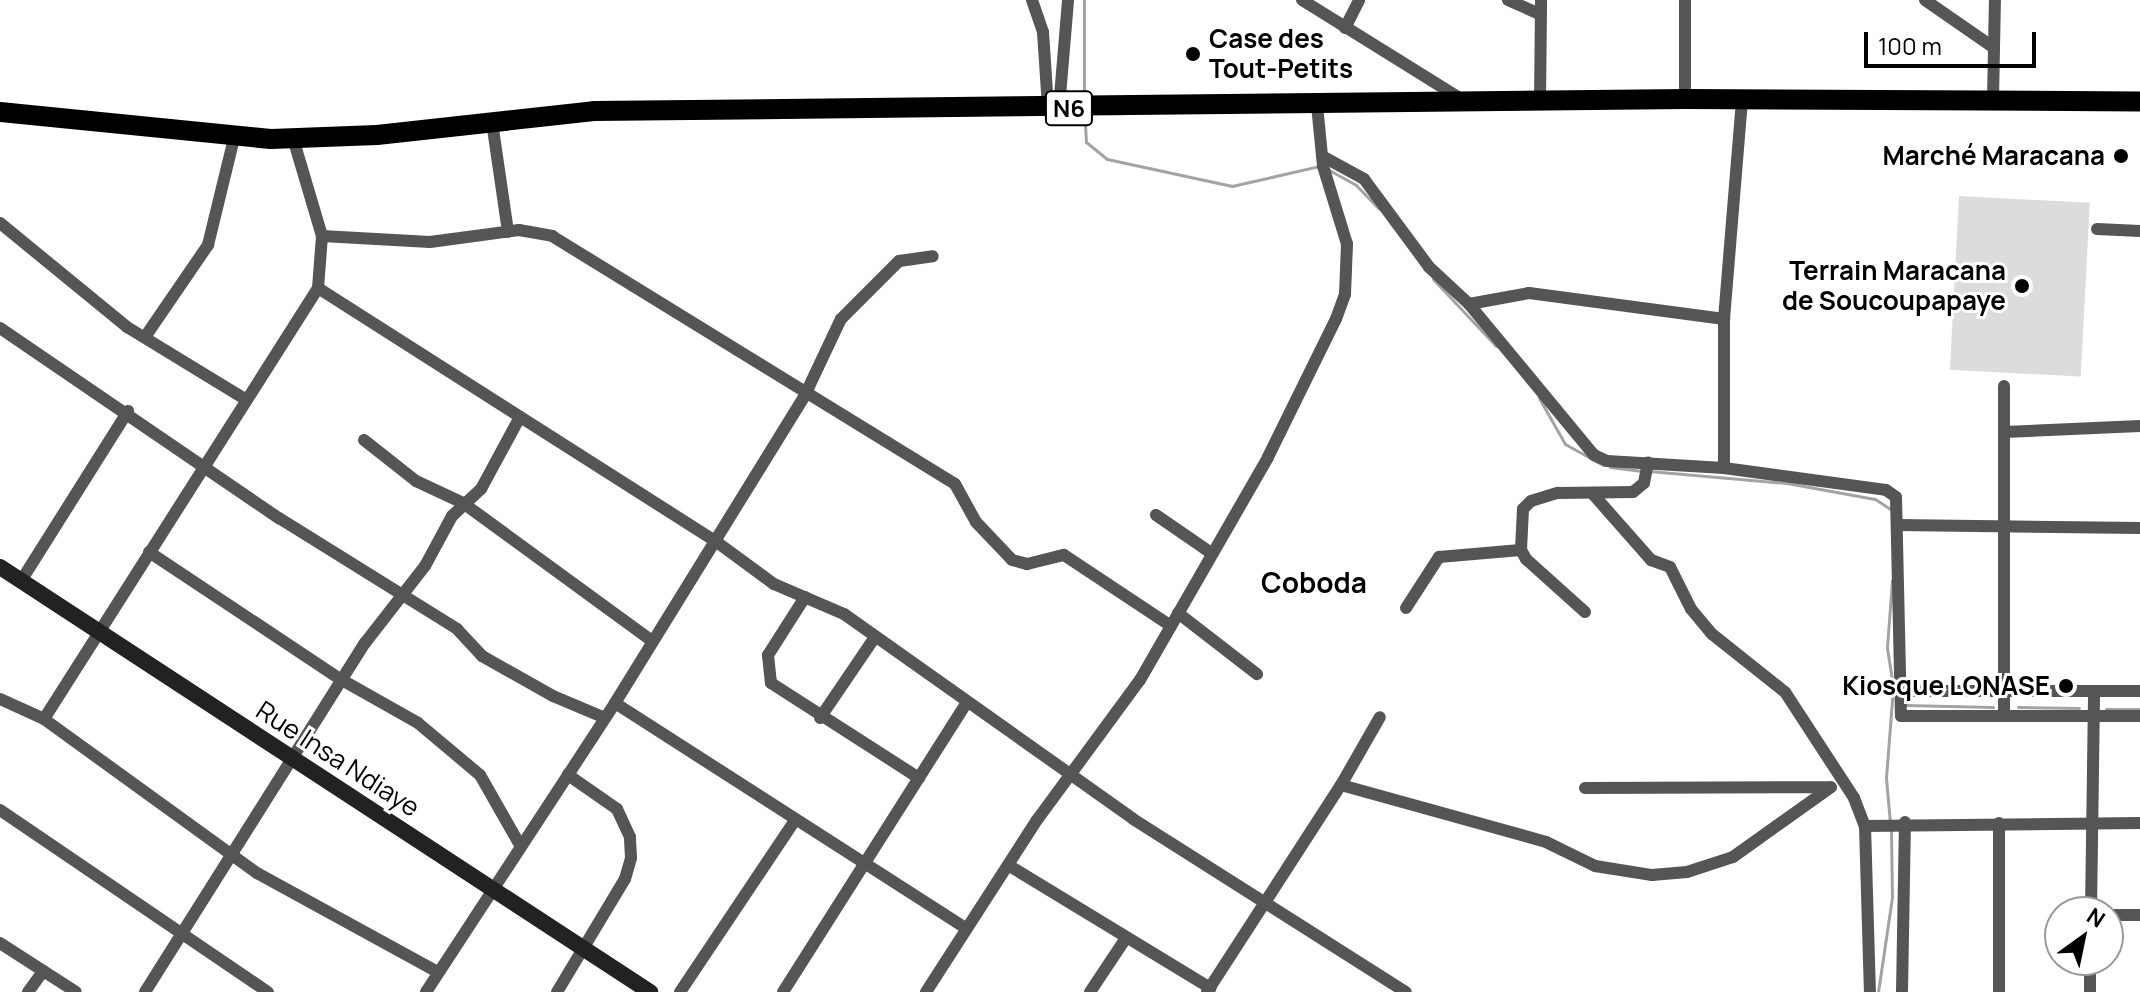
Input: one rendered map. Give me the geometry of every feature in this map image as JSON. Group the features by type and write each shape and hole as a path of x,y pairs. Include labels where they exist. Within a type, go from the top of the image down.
{"main road":[{"name":"N6","path":"0,112 234,138 293,138 607,110 1053,108 1685,99 2140,101"},
{"name":"Rue Insa Ndiaye","path":"0,567 650,992"}],"street":[{"path":"1032,0 1043,32 1053,108"},
{"path":"1053,108 1068,0"},
{"path":"1302,0 1442,83 1467,103"},
{"path":"1345,28 1359,0"},
{"path":"1508,0 1540,14"},
{"path":"1540,102 1541,0"},
{"path":"1685,0 1685,99"},
{"path":"1925,0 1993,47"},
{"path":"1993,100 1995,0"},
{"path":"1724,468 1724,319 1742,100"},
{"path":"926,992 1068,775 1128,698 1310,376 1345,294 1347,244 1322,156 1317,105"},
{"path":"492,122 508,232"},
{"path":"145,337 208,245 234,138"},
{"path":"44,719 318,288 322,236 293,138"},
{"path":"1322,156 1364,179 1429,267 1469,304 1579,443 1607,461 1724,468 1886,490 1896,497 1901,716 2140,716"},
{"path":"0,223 52,260 94,302 245,399"},
{"path":"2097,229 2140,231"},
{"path":"322,236 430,242 508,232 552,236 683,320 738,347 805,395 878,433 955,484 976,522 1012,560 1027,564 1064,555 1171,626"},
{"path":"426,992 615,703 651,640 805,395 848,310 905,257 933,256"},
{"path":"318,288 714,540 774,584 844,614 965,705 1068,775 1266,905 1406,992"},
{"path":"1469,304 1529,293 1724,319"},
{"path":"0,328 399,594 457,629 482,656 553,696 605,718"},
{"path":"2004,386 2004,714"},
{"path":"21,581 128,411"},
{"path":"145,992 179,931 232,855 399,594 425,566 463,503 481,489 520,417"},
{"path":"2004,432 2140,426"},
{"path":"364,440 416,481 463,503 651,640"},
{"path":"1521,550 1525,505 1558,493 1639,488 1648,462"},
{"path":"1592,493 1651,560 1670,567 1691,609 1712,634 1785,692 1818,750 1846,785 1865,826 1870,992"},
{"path":"1156,515 1211,553"},
{"path":"1898,525 2140,528"},
{"path":"1406,608 1439,557 1521,550 1585,612"},
{"path":"149,552 342,680 387,701 480,775 500,803 520,845"},
{"path":"805,597 768,655 771,683 820,718 919,778"},
{"path":"1178,613 1257,674"},
{"path":"820,718 875,637"},
{"path":"1899,691 2140,691"},
{"path":"2091,896 2094,692"},
{"path":"0,699 44,719 232,855 438,972"},
{"path":"615,703 966,928"},
{"path":"783,992 965,705"},
{"path":"1008,865 1208,990 1266,905 1380,717"},
{"path":"557,992 625,879 630,837 617,809 568,775"},
{"path":"1341,785 1546,842 1595,866 1652,875 1687,872 1733,857 1831,787"},
{"path":"1585,788 1846,785"},
{"path":"0,810 268,992"},
{"path":"680,992 795,820"},
{"path":"1865,826 1905,822 2140,823"},
{"path":"1902,992 1905,822"},
{"path":"1999,823 1999,992"},
{"path":"1090,992 1126,938"},
{"path":"0,943 76,992"},
{"path":"28,992 43,971"}],"shaded area":[{"name":"Terrain Maracana de Soucoupapaye","path":"1959,196 2090,203 2081,377 1950,370"}],"waterway":[{"path":"1084,0 1084,96"},
{"path":"1085,124 1086,142 1107,159 1232,186 1319,166"},
{"path":"1329,170 1356,185 1379,209"},
{"path":"1433,279 1496,346"},
{"path":"1539,398 1565,444 1603,465"},
{"path":"1610,467 1642,471"},
{"path":"1649,471 1787,483 1875,499 1892,510"},
{"path":"1890,823 1886,778 1893,686 1887,647 1892,580"},
{"path":"1905,705 1993,707"},
{"path":"2018,707 2079,708"},
{"path":"2106,709 2140,709"},
{"path":"1878,992 1892,897 1891,831"}],"place":[{"name":"Case des Tout-Petits","path":"1193,54"},
{"name":"Marché Maracana","path":"2121,156"},
{"name":"Terrain Maracana de Soucoupapaye","path":"2022,286"},
{"name":"Kiosque LONASE","path":"2066,686"}],"district":[{"name":"Coboda","path":"1314,582"}]}
